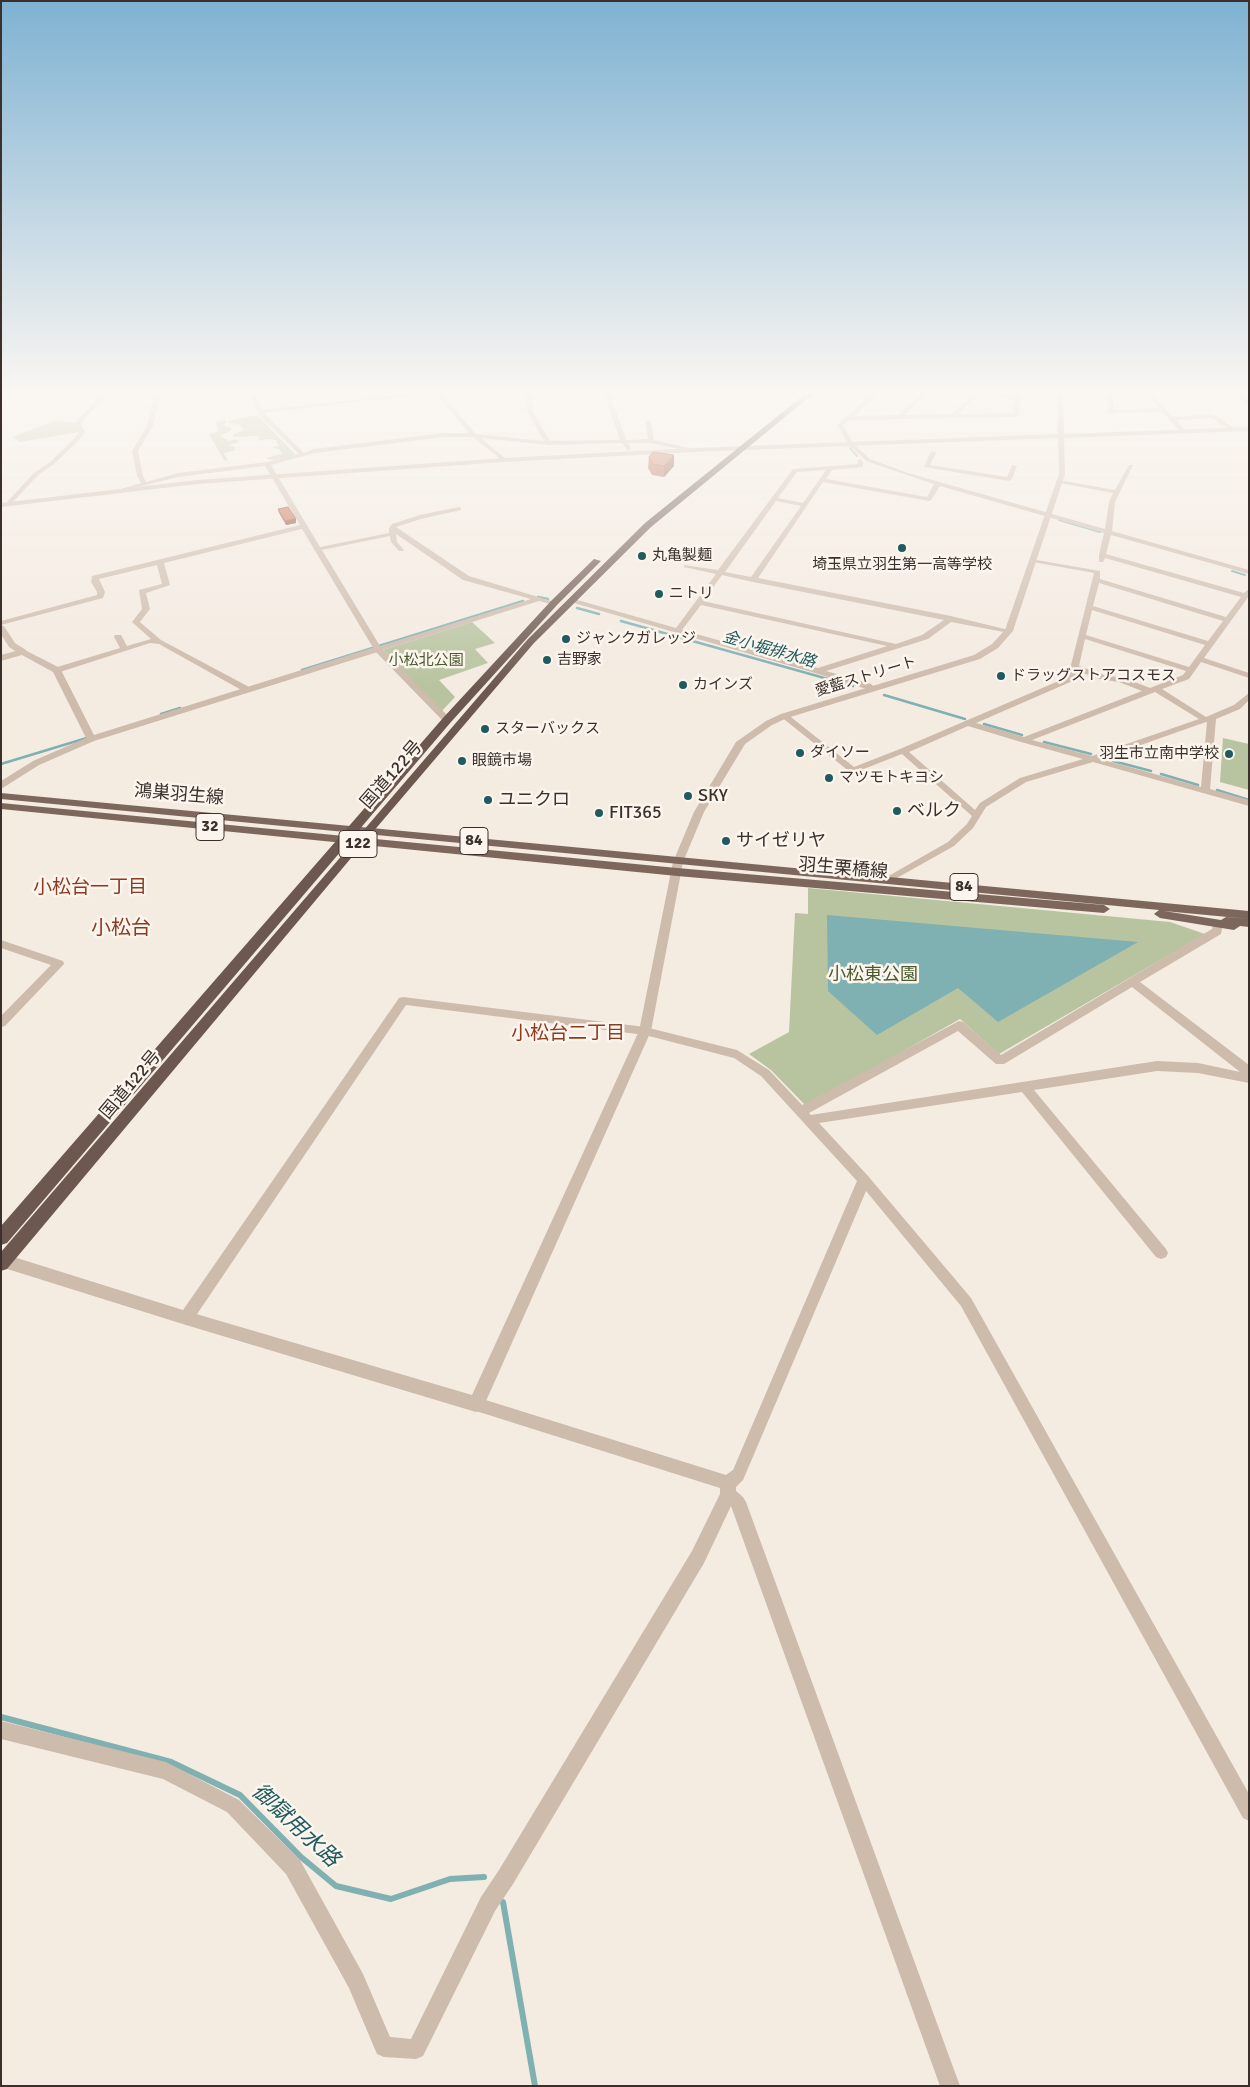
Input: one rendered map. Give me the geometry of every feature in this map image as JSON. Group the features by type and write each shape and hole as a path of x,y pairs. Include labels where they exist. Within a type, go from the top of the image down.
{"highway":[{"name":"国道122号","path":"1,1238 447,720 554,603 643,518 678,491"},
{"name":"国道122号","path":"2,1262 368,830 531,641 648,525 686,491"}],"main road":[{"name":"鴻巣羽生線","path":"1,796 353,829"},
{"name":"鴻巣羽生線","path":"1,806 345,840"},
{"name":"羽生栗橋線","path":"353,829 677,867 888,880 1156,910 1249,924"},
{"name":"羽生栗橋線","path":"345,840 677,867 1156,910 1249,915"},
{"path":"1156,910 1249,910"},
{"path":"1156,910 1249,929"}],"street":[{"path":"5,505 19,491"},
{"path":"5,505 117,491"},
{"path":"285,491 378,649 447,720"},
{"path":"678,631 780,491"},
{"path":"753,580 814,491"},
{"path":"883,491 929,500 934,491"},
{"path":"964,491 1249,572"},
{"name":"愛藍ストリート","path":"476,1404 645,1031 677,867 699,812 741,742 769,723 784,716 977,657 995,646 1009,631 1055,491"},
{"path":"784,716 854,770 903,751 1072,678 1108,532 1112,502 1117,492 1113,491"},
{"path":"774,499 805,505"},
{"path":"400,550 394,542 392,531 394,525 420,517 459,509"},
{"path":"1,623 95,598 101,594 95,578 305,526"},
{"path":"319,549 392,531 466,578 554,603"},
{"path":"1024,740 1186,677 1247,594 1102,555"},
{"path":"1033,560 1097,576 1228,620"},
{"path":"160,562 166,585 142,592 146,609 136,622 158,641 248,690"},
{"path":"686,566 1009,631"},
{"path":"1,786 36,763 91,738 537,599"},
{"path":"571,601 818,671 873,689"},
{"path":"698,602 896,646"},
{"path":"1089,607 1210,644"},
{"path":"818,671 925,637 938,630 951,618"},
{"path":"1,628 12,645 57,670 91,738"},
{"path":"1082,636 1191,670"},
{"path":"118,637 125,649"},
{"path":"57,670 150,640 158,641"},
{"path":"1,658 23,652"},
{"path":"1199,659 1249,676"},
{"path":"1074,667 1102,677 1121,680 1153,690 1209,719"},
{"path":"888,880 951,844 970,826 983,805 1023,780 1090,760 1209,719 1237,707 1249,695"},
{"path":"1205,791 1209,719"},
{"path":"968,723 1090,760 1249,803"},
{"path":"903,751 977,816"},
{"path":"805,1116 959,1024 1000,1061 1217,932 1218,924"},
{"path":"1,944 59,964 1,1023"},
{"path":"1133,982 1249,1072"},
{"path":"186,1318 403,1001 645,1031 737,1054 765,1073 805,1116 864,1180 966,1302 1249,1812"},
{"path":"805,1116 1157,1066 1198,1068 1249,1078"},
{"path":"1024,1086 1161,1252"},
{"path":"1,1730 166,1772 233,1806 293,1867 356,1981 384,2047 416,2049 488,1904 698,1557 728,1489 738,1474 864,1180"},
{"path":"2,1262 476,1404 728,1489 738,1502 950,2086"}],"green space":[{"name":"小松北公園","path":"472,622 495,643 475,649 488,663 439,680 455,697 440,713 383,650"},
{"path":"1223,738 1249,744 1249,790 1220,782"},
{"name":"小松東公園","path":"808,888 1170,922 1205,934 999,1054 960,1019 806,1106 771,1070 749,1054 789,1032 795,913 808,914"}],"water":[{"path":"827,915 1138,942 998,1022 958,988 877,1035 828,991"}],"building":[{"path":"288,507 296,519 285,521 278,509"}],"waterway":[{"path":"1059,520 1100,532"},
{"path":"1232,571 1245,575"},
{"name":"金小堀排水路","path":"538,597 548,599"},
{"path":"302,670 523,601"},
{"name":"金小堀排水路","path":"577,608 599,614"},
{"name":"金小堀排水路","path":"621,621 853,686"},
{"name":"金小堀排水路","path":"884,695 965,719"},
{"path":"161,714 180,708"},
{"name":"金小堀排水路","path":"984,724 1022,735"},
{"path":"1,764 90,737"},
{"name":"金小堀排水路","path":"1044,742 1091,754"},
{"name":"金小堀排水路","path":"1113,761 1151,771"},
{"name":"金小堀排水路","path":"1161,774 1198,785"},
{"name":"金小堀排水路","path":"1217,790 1249,800"},
{"name":"御獄用水路","path":"1,1717 171,1762 240,1795 301,1857 336,1886 391,1899 450,1879 484,1877"},
{"name":"御獄用水路","path":"503,1902 535,2086"}],"place":[{"name":"埼玉県立羽生第一高等学校","path":"902,548"},
{"name":"丸亀製麺","path":"642,556"},
{"name":"ニトリ","path":"659,594"},
{"name":"ジャンクガレッジ","path":"566,639"},
{"name":"吉野家","path":"547,660"},
{"name":"ドラッグストアコスモス","path":"1001,676"},
{"name":"カインズ","path":"683,685"},
{"name":"スターバックス","path":"485,729"},
{"name":"ダイソー","path":"800,753"},
{"name":"羽生市立南中学校","path":"1229,754"},
{"name":"眼鏡市場","path":"462,761"},
{"name":"マツモトキヨシ","path":"829,778"},
{"name":"SKY","path":"688,796"},
{"name":"ユニクロ","path":"488,800"},
{"name":"ベルク","path":"897,811"},
{"name":"FIT365","path":"599,813"},
{"name":"サイゼリヤ","path":"726,841"}],"district":[{"name":"小松台一丁目","path":"90,888"},
{"name":"小松台","path":"121,929"},
{"name":"小松台二丁目","path":"568,1034"}]}
